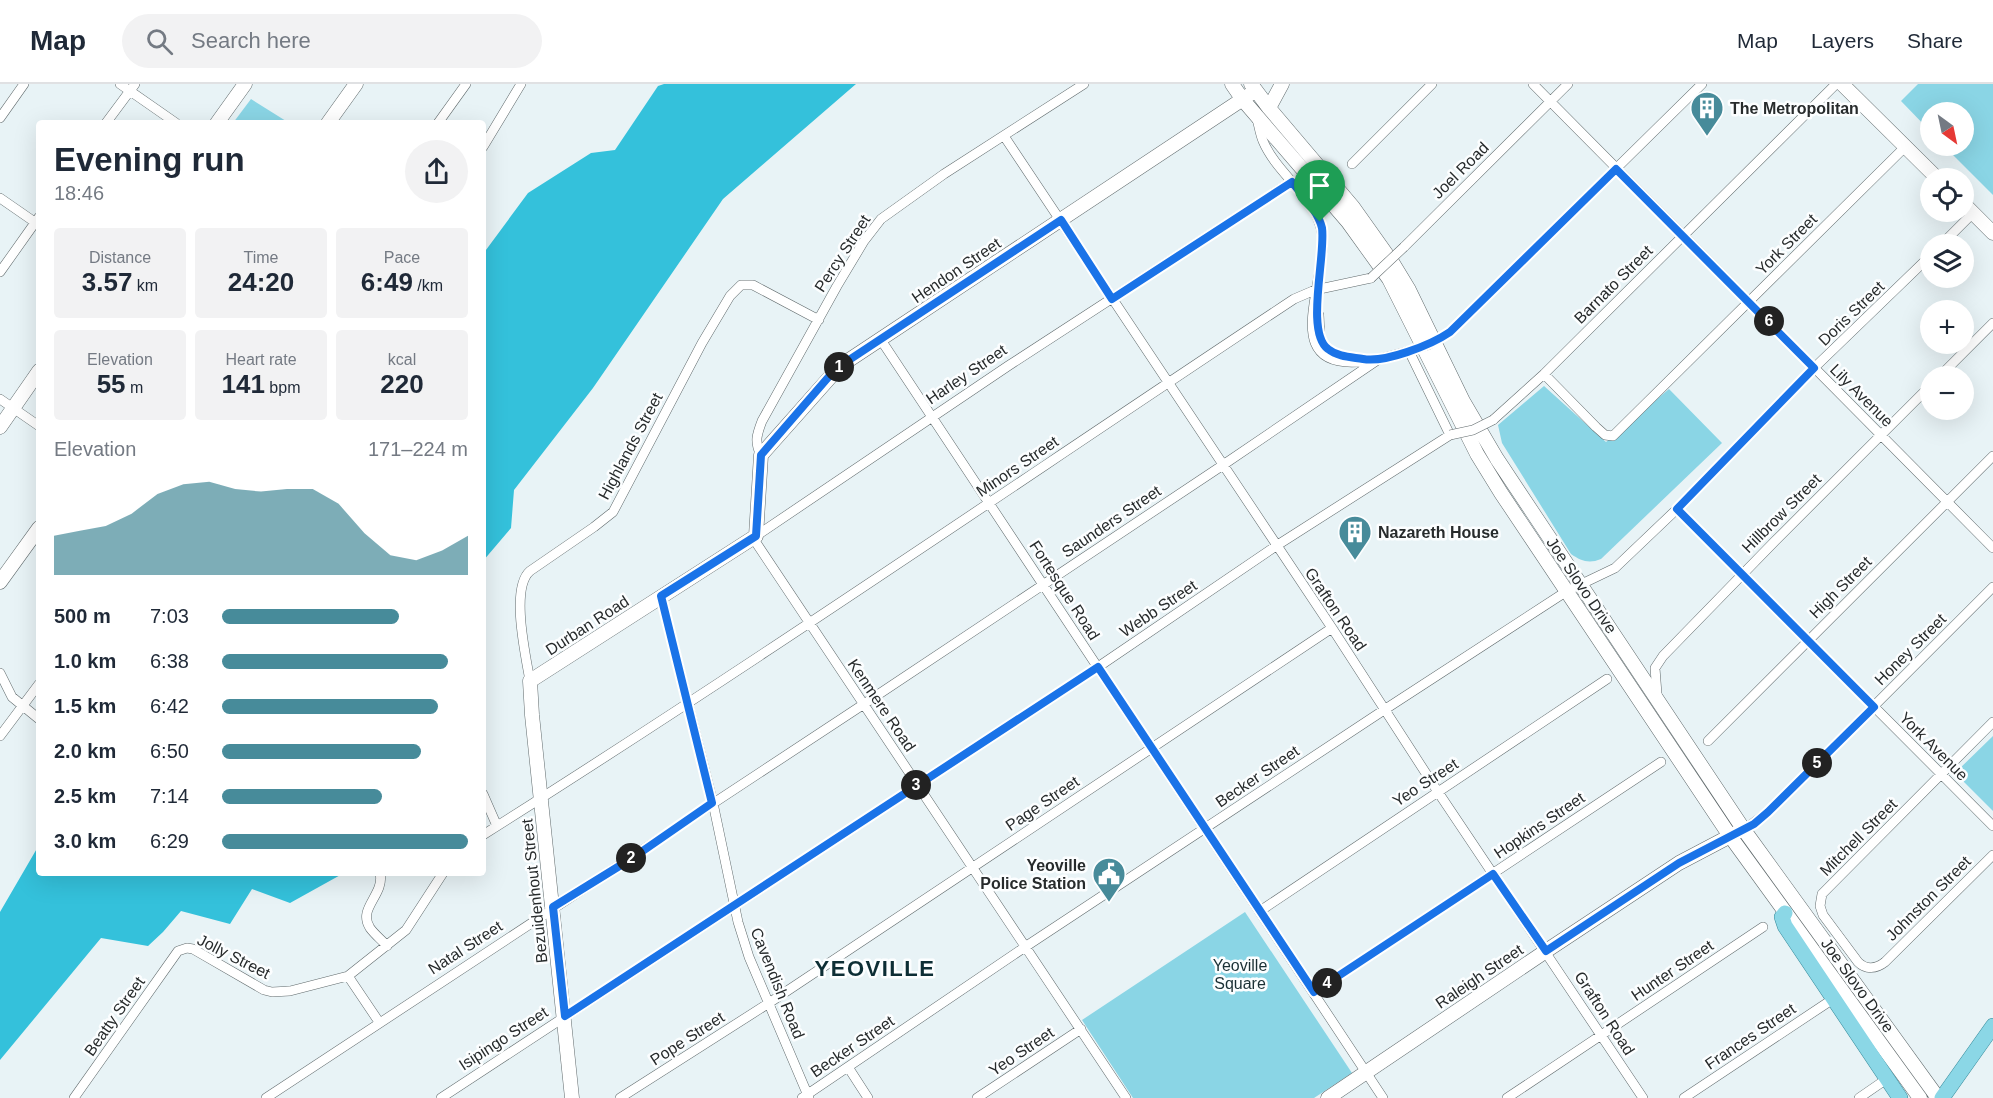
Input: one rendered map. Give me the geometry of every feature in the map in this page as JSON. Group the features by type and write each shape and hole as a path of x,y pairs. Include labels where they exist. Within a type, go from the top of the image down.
{"main road":[{"path":"219,120 245,84"},
{"path":"330,120 356,84"},
{"name":"Joe Slovo Drive","path":"1232,84 1257,117 1348,222 1389,279 1478,454 1507,503 1730,836 1920,1098"},
{"path":"1269,108 1282,84"},
{"path":"1842,84 1927,168"},
{"name":"Joe Slovo Drive","path":"1257,86 1269,108 1346,199 1387,254 1408,290 1477,427 1744,830 1940,1098"},
{"name":"Hendon Street","path":"761,455 832,373 849,360 1243,100 1257,86"},
{"path":"1974,215 1993,233"},
{"path":"0,427 36,375"},
{"path":"754,537 761,455"},
{"path":"0,582 36,532"},
{"name":"Harley Street","path":"661,596 754,537"},
{"name":"Durban Road","path":"530,681 661,596"},
{"name":"Bezuidenhout Street","path":"530,681 572,1098"},
{"name":"Raleigh Street","path":"1328,1098 1679,863 1744,830"},
{"path":"1785,913 1782,917 1785,926 1900,1098"},
{"path":"1940,1098 1993,1026"}],"street":[{"path":"0,118 24,84"},
{"path":"120,84 132,87 172,120"},
{"path":"440,120 466,84"},
{"path":"486,142 521,84"},
{"name":"Percy Street","path":"761,455 756,437 762,421 864,241 881,219 944,174 1084,84"},
{"path":"1352,164 1432,84"},
{"name":"Lily Avenue","path":"1533,84 1993,548"},
{"name":"Joel Road","path":"1371,278 1568,84"},
{"name":"Saunders Street","path":"712,803 1223,465 1374,360 1428,345 1450,332 1702,84"},
{"name":"Barnato Street","path":"1450,435 1473,430 1493,420 1544,374 1836,84"},
{"path":"108,120 132,87"},
{"path":"1257,117 1266,147 1313,211 1322,228 1317,289 1319,333 1323,345 1336,354 1374,360"},
{"name":"Grafton Road","path":"1004,136 1643,1098"},
{"name":"York Street","path":"1544,374 1596,428 1610,436 1614,435 1905,147"},
{"name":"Harley Street","path":"754,537 931,418 1292,182"},
{"path":"0,198 36,220"},
{"path":"0,272 36,224"},
{"name":"Doris Street","path":"1581,585 1615,568 1677,509 1814,368 1920,266"},
{"name":"Minors Street","path":"688,702 1294,299 1317,289 1371,278"},
{"name":"Highlands Street","path":"530,681 521,611 520,595 523,578 613,512 702,343 730,296 741,285 753,285 819,320"},
{"path":"1950,366 1993,323"},
{"name":"Fortesque Road","path":"881,340 1383,1098"},
{"path":"1409,351 1450,435"},
{"name":"Hillbrow Street","path":"1658,699 1654,674 1657,663 1742,574 1920,396"},
{"path":"0,399 36,424"},
{"name":"Webb Street","path":"734,907 1098,667 1276,546 1450,435"},
{"name":"High Street","path":"1708,741 1993,456"},
{"name":"York Avenue","path":"1677,509 1993,826"},
{"name":"Kenmere Road","path":"754,537 1126,1098"},
{"name":"Becker Street","path":"806,1097 1025,947 1384,710 1567,591 1581,585"},
{"name":"Honey Street","path":"1744,830 1768,812 1993,587"},
{"name":"Cavendish Road","path":"661,596 712,803 734,907 749,957 806,1097"},
{"name":"Page Street","path":"769,1003 1332,628"},
{"path":"0,674 12,697 36,718"},
{"name":"Yeo Street","path":"1260,911 1607,679"},
{"path":"0,736 36,688"},
{"path":"486,833 688,702"},
{"name":"Mitchell Street","path":"1885,962 1880,966 1870,968 1858,962 1823,915 1820,897 1993,722"},
{"name":"Hopkins Street","path":"1314,992 1661,762"},
{"path":"486,801 497,826"},
{"name":"Natal Street","path":"266,1098 553,907 634,857 712,803"},
{"name":"Johnston Street","path":"1885,962 1993,855"},
{"path":"380,876 380,889 368,907 366,916 370,927 387,946"},
{"name":"Jolly Street","path":"178,951 190,948 264,990 272,992 290,991 348,976 406,930 441,876"},
{"name":"Isipingo Street","path":"441,1098 734,907"},
{"name":"Hunter Street","path":"1507,1098 1763,927"},
{"name":"Beatty Street","path":"74,1098 178,951"},
{"path":"348,976 379,1022"},
{"name":"Frances Street","path":"1684,1098 1833,999"},
{"name":"Pope Street","path":"621,1098 769,1003"},
{"name":"Yeo Street","path":"977,1098 1081,1029"},
{"path":"848,1067 868,1098"},
{"path":"1859,1098 1888,1078"}],"green space":[{"path":"1918,84 1993,84 1993,195 1974,176 1974,168 1966,168 1954,156 1974,156 1974,102 1920,102 1920,121 1901,101"},
{"path":"251,99 284,120 235,120"},
{"path":"1544,386 1606,442 1669,389 1722,443 1601,559 1582,560 1571,554 1502,443 1498,425"},
{"path":"1993,736 1993,811 1955,773"},
{"name":"Yeoville Square","path":"1245,912 1352,1073 1314,1098 1133,1098 1082,1020"}],"shaded area":[{"path":"664,84 856,84 723,199 593,388 514,490 511,528 486,557 486,250 528,193 591,153 615,150 658,86"},
{"path":"36,850 36,876 339,876 290,903 252,889 230,924 181,911 148,946 101,938 0,1060 0,912"}],"place":[{"name":"The Metropolitan","path":"1707,137"},
{"name":"Nazareth House","path":"1355,561"},
{"name":"Yeoville Police Station","path":"1109,903"}],"district":[{"name":"YEOVILLE","path":"875,968"}],"route":[{"path":"1616,169 1814,368 1677,509 1874,707 1754,824 1679,863 1546,951 1493,874 1314,992 1098,667 565,1016 553,907 634,857 712,803 661,596 756,536 761,455 832,373 1061,220 1112,299 1292,182 1320,222 1322,239 1317,286 1318,325 1323,345 1345,357 1379,359 1419,349 1450,332 1616,169"}]}
